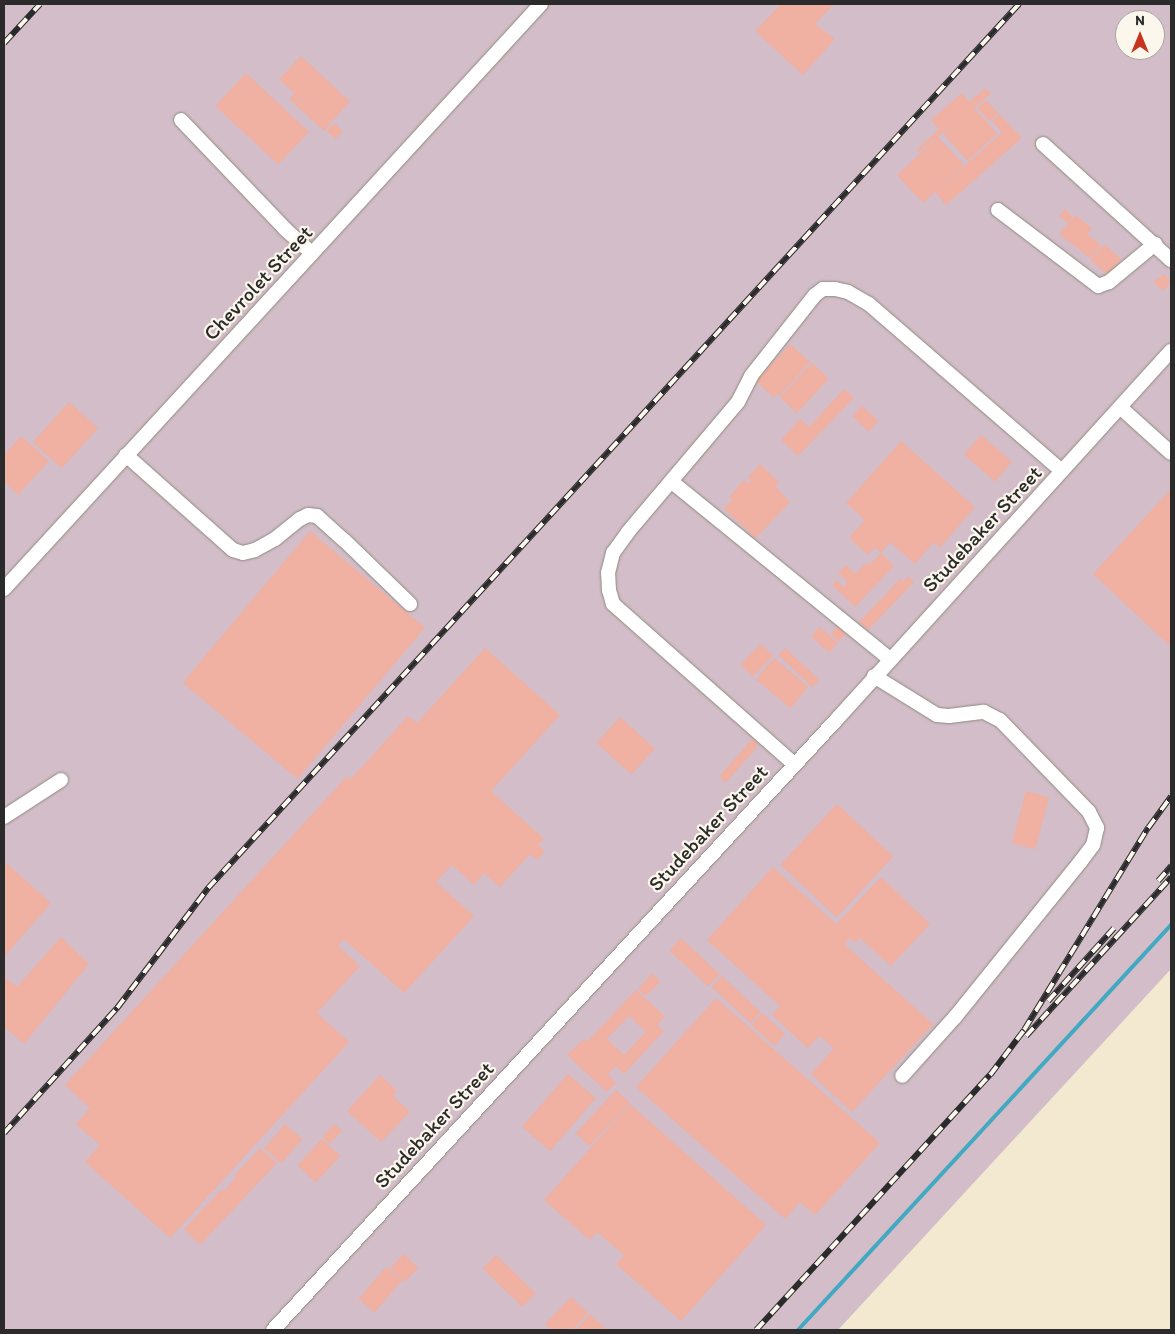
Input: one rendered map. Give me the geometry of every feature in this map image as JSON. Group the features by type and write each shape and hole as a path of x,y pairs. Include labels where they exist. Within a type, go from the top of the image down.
{"lane":[{"name":"Chevrolet Street","path":"4,589 541,4"},
{"path":"181,120 285,229 312,253"},
{"path":"1042,144 1171,260"},
{"path":"998,210 1098,286 1109,282 1155,244"},
{"path":"794,764 613,604 609,590 608,573 613,554 628,532 738,402 751,376 815,295 823,288 848,292 869,304 1062,471"},
{"name":"Studebaker Street","path":"272,1330 794,764 1171,350"},
{"path":"1120,408 1171,453"},
{"path":"126,455 234,550 243,553 275,540 300,519 308,515 317,516 410,604"},
{"path":"672,482 890,659"},
{"path":"874,676 937,715 949,716 984,712 1000,720 1089,812 1097,828 1093,845 1081,861 955,1017 902,1076"},
{"path":"4,817 61,780"}],"shaded area":[{"path":"4,4 1171,4 1171,969 838,1330 4,1330"}],"building":[{"path":"781,4 834,4 815,24 835,39 803,75 755,31"},
{"path":"301,56 350,102 328,125 279,79"},
{"path":"246,73 309,132 278,165 215,106"},
{"path":"986,88 991,94 919,152 917,149 939,129 931,120 962,93 969,102"},
{"path":"294,94 329,125 324,131 289,99"},
{"path":"986,100 998,113 989,121 977,108"},
{"path":"973,107 997,134 967,161 943,134"},
{"path":"999,114 1022,138 946,205 935,192 1002,132 992,121"},
{"path":"334,123 343,131 336,139 327,131"},
{"path":"938,137 964,165 923,203 897,175"},
{"path":"1065,209 1073,217 1068,223 1059,216"},
{"path":"1076,215 1092,229 1087,234 1101,245 1090,258 1059,234"},
{"path":"1104,244 1121,259 1108,275 1090,260"},
{"path":"1164,274 1171,282 1163,291 1153,282"},
{"path":"790,344 810,362 779,396 777,394 773,397 756,381"},
{"path":"812,363 829,379 797,413 780,397"},
{"path":"844,389 854,398 798,456 781,440 800,419 809,427"},
{"path":"69,402 98,428 62,468 33,442"},
{"path":"862,406 878,421 869,431 852,416"},
{"path":"981,435 1012,462 995,482 964,455"},
{"path":"21,436 49,461 18,495 4,481 4,455"},
{"path":"901,441 975,507 940,548 934,542 915,564 890,542 881,553 875,547 868,555 849,538 865,520 846,503"},
{"path":"760,464 779,482 775,486 790,502 756,538 724,509 732,500 729,497 744,480 748,484 751,480 748,477"},
{"path":"1171,489 1171,647 1093,574"},
{"path":"310,531 425,627 298,779 183,683"},
{"path":"881,553 894,566 855,607 832,585 837,580 843,587 848,582 838,573 846,565 855,574 866,563 869,565"},
{"path":"908,576 914,582 868,630 859,622 900,579 903,582"},
{"path":"838,626 846,633 839,642 831,634"},
{"path":"820,627 838,643 829,653 811,637"},
{"path":"761,644 773,656 753,677 740,665"},
{"path":"485,648 560,715 491,791 544,839 538,845 545,851 537,860 530,854 500,887 484,873 474,885 452,865 436,882 474,916 404,993 344,939 338,946 360,966 317,1013 349,1042 170,1238 85,1162 100,1145 76,1124 90,1108 65,1085 347,776 350,780 408,716 417,723"},
{"path":"785,648 819,680 813,687 778,655"},
{"path":"774,658 808,687 790,708 756,679"},
{"path":"620,717 655,748 632,774 597,743"},
{"path":"752,739 759,745 726,783 719,777"},
{"path":"1026,791 1049,797 1035,849 1012,843"},
{"path":"837,804 893,857 837,917 780,865"},
{"path":"4,861 51,903 4,957"},
{"path":"773,867 836,924 830,931 881,877 930,924 891,966 860,938 855,943 850,938 844,944 933,1024 852,1112 811,1074 834,1048 819,1036 808,1048 772,1015 780,1006 707,940"},
{"path":"61,937 89,964 24,1044 4,1027 4,977 17,987"},
{"path":"681,938 720,974 708,987 669,950"},
{"path":"653,973 660,982 646,996 638,989"},
{"path":"722,976 761,1012 751,1023 712,987"},
{"path":"636,990 665,1016 657,1025 664,1031 624,1074 616,1066 608,1074 616,1083 607,1092 567,1055 584,1039 587,1042","holes":["629,1016 646,1032 624,1055 607,1039"]},
{"path":"716,998 880,1143 815,1215 800,1202 785,1219 636,1087"},
{"path":"762,1013 785,1034 774,1046 751,1025"},
{"path":"568,1074 596,1098 550,1151 522,1127"},
{"path":"380,1075 397,1091 393,1096 410,1112 381,1142 347,1111"},
{"path":"616,1090 630,1103 590,1146 576,1133"},
{"path":"630,1104 766,1225 681,1321 616,1264 624,1255 597,1232 590,1240 544,1200"},
{"path":"285,1124 302,1139 281,1163 264,1148"},
{"path":"335,1124 342,1131 329,1144 322,1137"},
{"path":"322,1139 340,1156 316,1182 297,1165"},
{"path":"260,1148 277,1163 200,1245 184,1229 222,1189 224,1191 236,1178 234,1176"},
{"path":"404,1254 418,1268 404,1282 390,1268"},
{"path":"496,1255 536,1293 522,1307 483,1269"},
{"path":"386,1267 402,1281 374,1312 358,1299"},
{"path":"571,1297 588,1313 572,1330 551,1330 545,1324"},
{"path":"590,1314 607,1330 575,1330"}],"waterway":[{"path":"798,1330 1171,925"}],"railway":[{"path":"4,43 40,4"},
{"path":"4,1133 117,1008 208,888 1019,4"},
{"path":"756,1330 990,1075 1024,1030 1148,828 1171,796"},
{"path":"1158,881 1171,866"},
{"path":"1026,1036 1171,877"},
{"path":"1048,1001 1114,928"}]}
